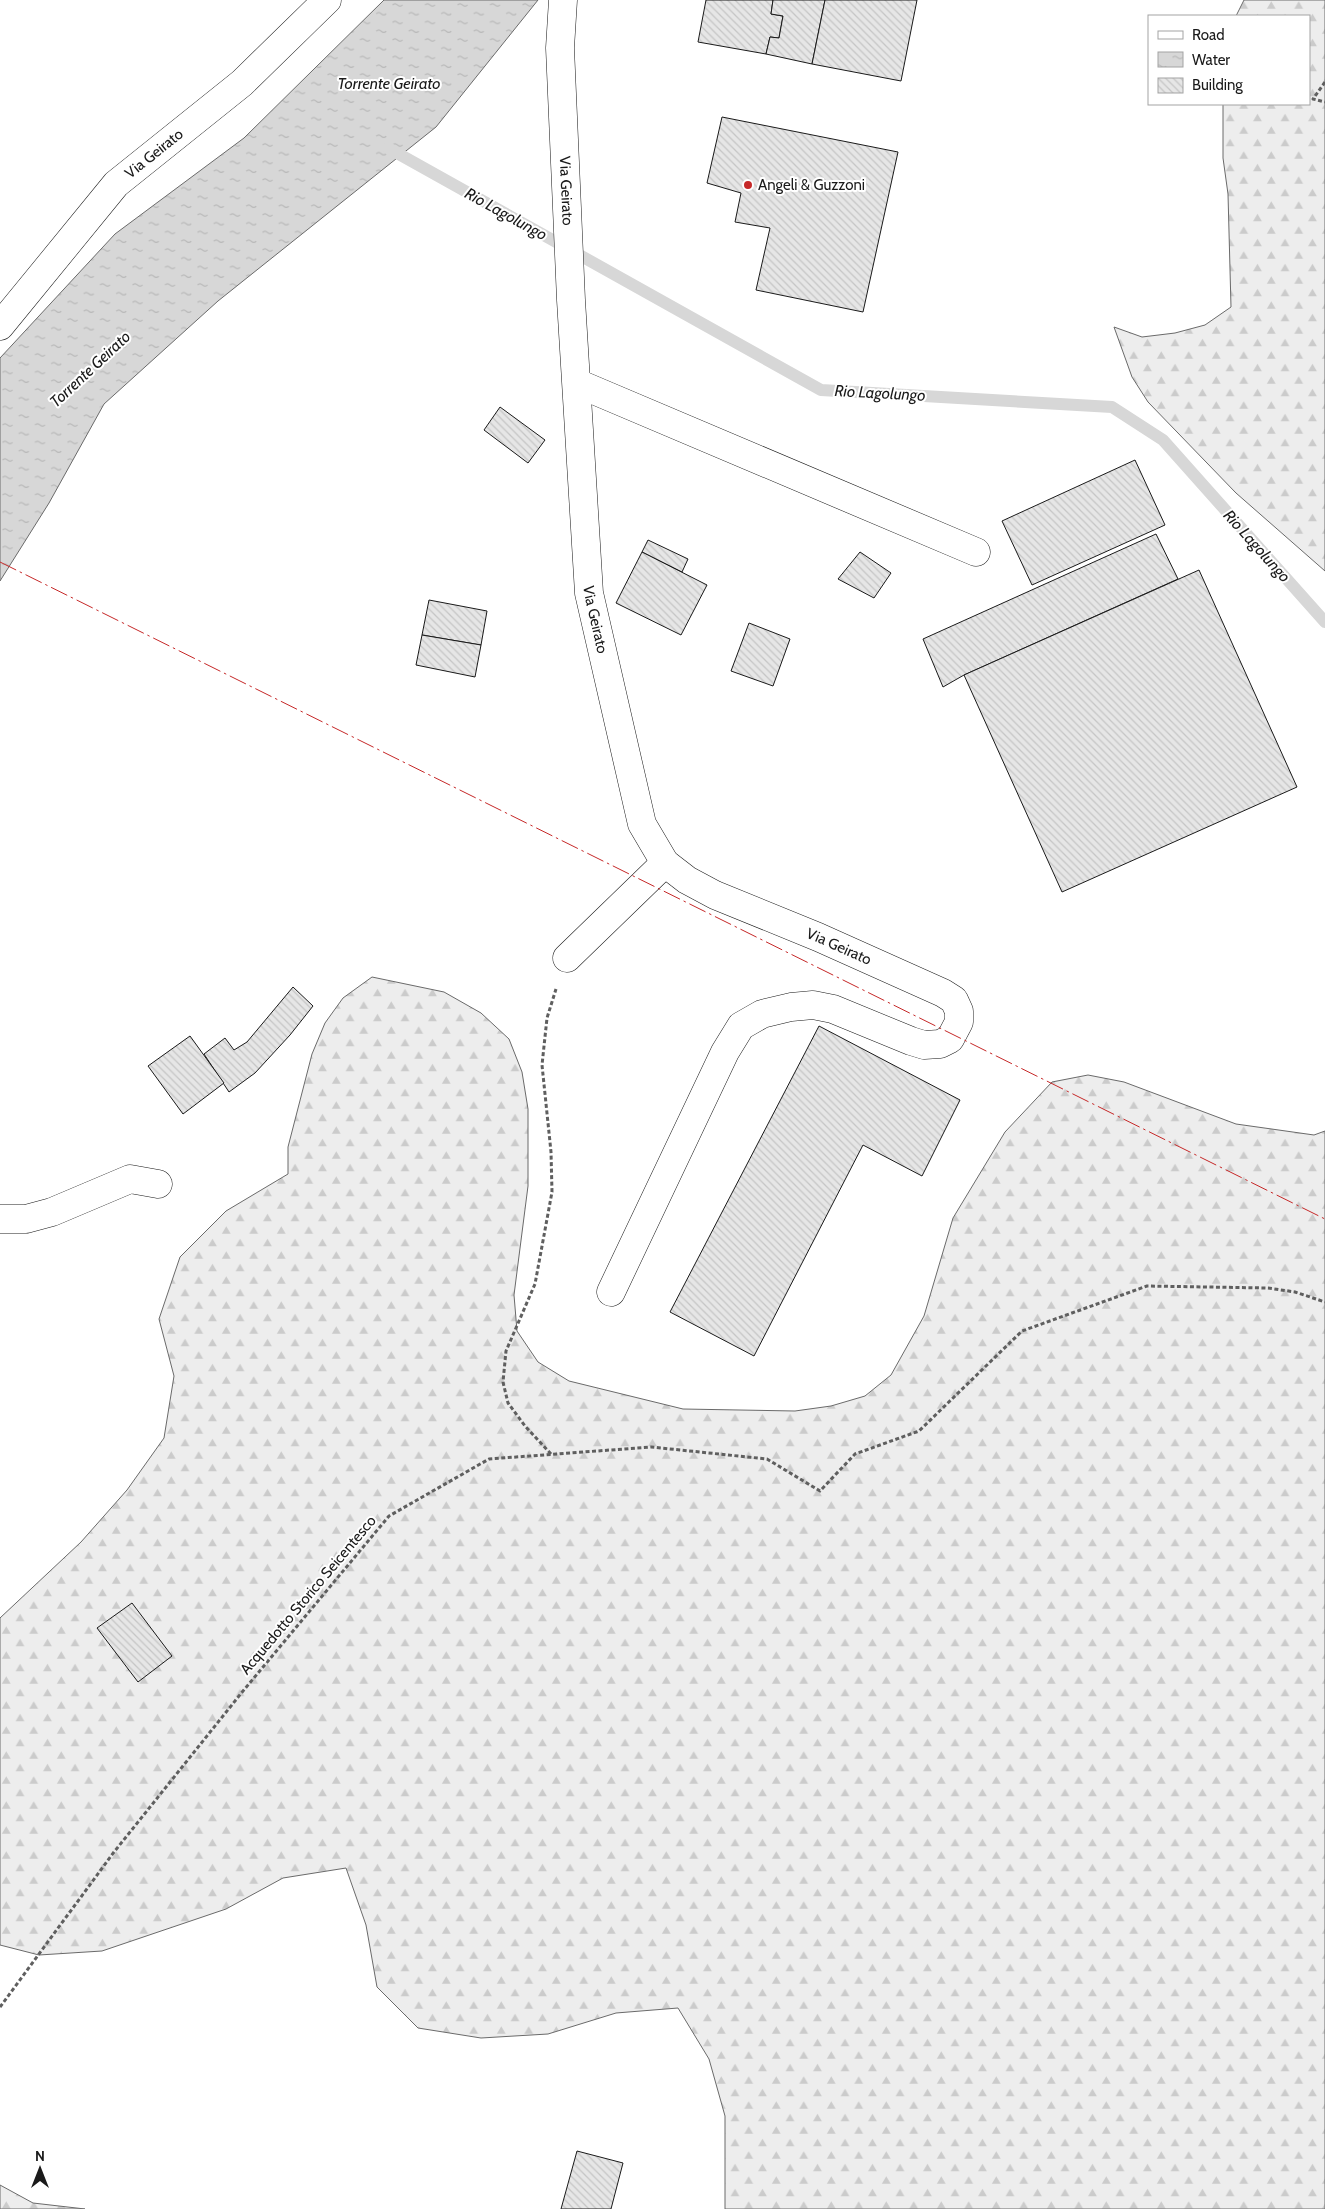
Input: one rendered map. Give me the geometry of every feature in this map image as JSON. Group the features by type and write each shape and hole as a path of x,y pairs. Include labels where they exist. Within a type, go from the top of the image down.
{"street":[{"name":"Via Geirato","path":"0,326 116,184 242,82 327,0"},
{"name":"Via Geirato","path":"563,0 560,48 571,300 589,592 642,824 665,863 687,880 715,895 818,937 943,993 954,1000 959,1011 957,1029 950,1039 940,1044 924,1045 891,1034 833,1009 813,1005 791,1007 762,1014 741,1026 725,1052 611,1292"},
{"path":"577,383 976,552"},
{"path":"567,958 665,863"},
{"path":"0,1220 26,1219 52,1212 130,1179 158,1184"}],"path":[{"path":"1325,82 1313,99 1325,102"},
{"path":"552,1455 525,1426 508,1403 503,1382 506,1351 535,1284 552,1192 551,1152 542,1065 547,1018 567,958"},
{"name":"Acquedotto Storico Seicentesco","path":"0,2007 120,1844 243,1691 389,1516 489,1459 651,1448 767,1459 820,1491 854,1454 919,1431 1022,1331 1148,1286 1268,1288 1295,1292 1325,1302"}],"green space":[{"path":"1244,0 1325,0 1325,571 1236,493 1148,402 1132,377 1114,327 1142,337 1175,333 1205,325 1231,307 1228,194 1223,158 1223,105 1310,105 1310,15 1236,15"},
{"path":"372,977 444,992 481,1013 509,1039 522,1072 528,1109 528,1186 514,1295 517,1331 538,1362 569,1381 683,1409 795,1411 831,1406 865,1396 891,1375 924,1316 953,1218 1005,1132 1052,1082 1088,1075 1124,1082 1236,1124 1314,1135 1325,1131 1325,2209 725,2209 725,2116 709,2059 678,2008 616,2013 548,2034 481,2038 418,2028 377,1987 366,1925 346,1868 283,1878 226,1909 102,1951 39,1955 0,1945 0,1618 81,1542 127,1490 164,1438 174,1376 159,1319 180,1257 226,1211 288,1174 288,1147 312,1054 325,1023 343,998"},
{"path":"0,2185 33,2203 85,2209 0,2209"}],"water":[{"name":"Torrente Geirato","path":"384,0 538,0 436,127 218,301 104,404 49,503 0,581 0,358 115,234 244,138"}],"building":[{"path":"706,0 773,0 771,14 783,16 779,38 770,37 766,54 698,42"},
{"path":"773,0 825,0 812,64 766,54 770,37 779,38 783,16 771,14"},
{"path":"825,0 917,0 901,81 812,64"},
{"path":"722,117 898,152 863,312 756,290 770,228 735,222 741,193 707,183"},
{"path":"500,407 545,440 528,463 484,430"},
{"path":"1135,460 1165,525 1032,585 1002,521"},
{"path":"1156,534 1178,579 964,675 943,687 923,639"},
{"path":"648,540 688,559 682,572 642,552"},
{"path":"642,552 707,585 681,635 616,603"},
{"path":"860,552 891,573 874,598 838,579"},
{"path":"1199,570 1297,787 1062,892 964,675"},
{"path":"429,600 487,611 481,645 422,635"},
{"path":"749,623 790,639 773,686 731,671"},
{"path":"422,635 481,645 475,677 416,665"},
{"path":"293,987 313,1006 290,1035 255,1073 229,1092 204,1054 225,1038 234,1050 247,1042"},
{"path":"819,1026 960,1100 922,1176 863,1145 754,1356 670,1312"},
{"path":"190,1036 224,1083 183,1114 148,1066"},
{"path":"132,1603 172,1656 138,1682 97,1628"},
{"path":"577,2151 623,2163 611,2209 561,2209"}],"waterway":[{"name":"Rio Lagolungo","path":"388,148 821,390 1112,407 1163,440 1325,622"}],"power":[{"path":"0,562 1325,1219"}],"place":[{"name":"Angeli & Guzzoni","path":"748,185"}]}
